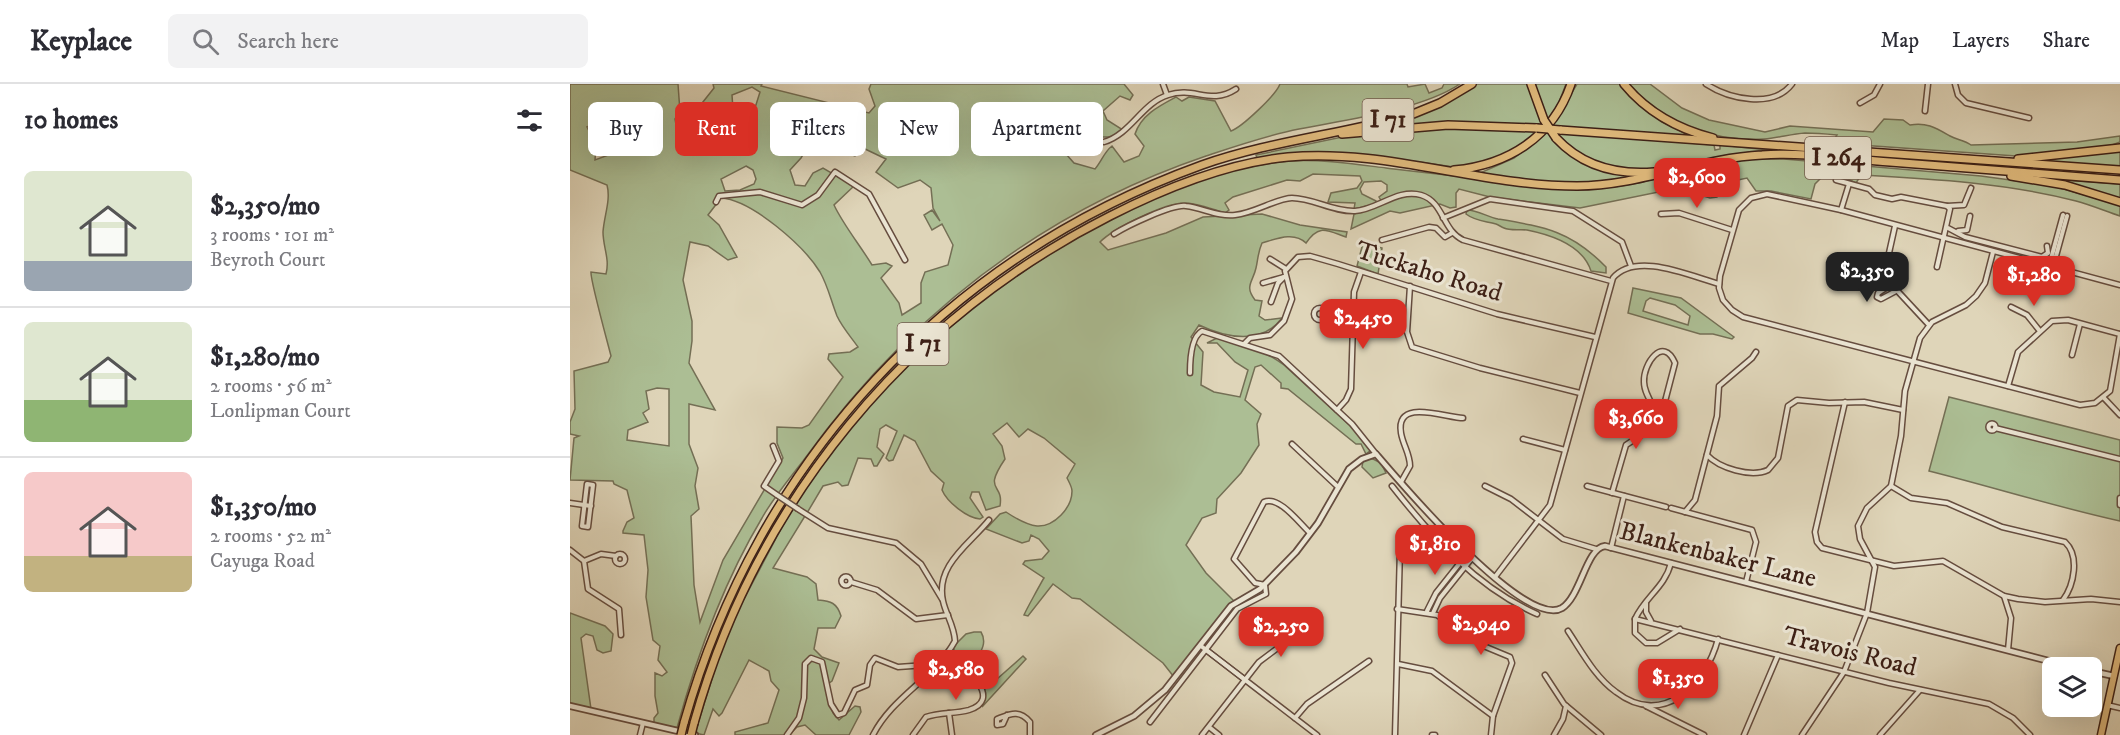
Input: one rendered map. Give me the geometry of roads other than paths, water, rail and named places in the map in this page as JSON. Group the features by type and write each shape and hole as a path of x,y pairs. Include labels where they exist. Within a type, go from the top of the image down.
{"highway":[{"name":"I 71","path":"681,735 714,632 742,570 766,525 824,439 908,345 998,271 1045,240 1101,208 1212,162 1413,114 1440,103 1472,84"},
{"path":"1531,84 1544,120 1556,138 1581,159 1610,170 1644,173 1692,166"},
{"name":"I 71","path":"693,735 694,723 713,664 741,595 782,518 810,475 855,416 895,372 940,330 996,285 1055,246 1116,213 1173,188 1238,165 1272,159 1324,156 1445,170 1490,164 1521,149 1553,120 1572,84"},
{"path":"1624,84 1647,107 1672,123 1701,135 1736,142"},
{"path":"1298,140 1411,127 1470,125 1736,142"},
{"name":"I 264","path":"1736,142 2120,170"},
{"path":"2006,160 2120,148"},
{"name":"I 264","path":"1692,166 1750,155 1779,154 2120,180"},
{"path":"1445,170 1575,186 1622,182 1692,166"},
{"path":"1985,171 2065,185 2120,202"}],"main road":[{"path":"2101,735 2120,648"}],"street":[{"path":"1163,84 1167,95"},
{"path":"1706,84 1741,97 1763,99 1782,94 1792,84"},
{"path":"1860,102 1874,95 1880,84"},
{"path":"1925,111 1928,84"},
{"path":"1955,84 1958,95 1966,103 2029,118"},
{"path":"1104,142 1121,134 1155,102 1167,95 1193,92 1218,98 1236,89"},
{"path":"716,202 719,196 760,192 802,205 818,195 835,172 869,194 905,260"},
{"path":"1836,180 1892,199 1902,197 1947,206 1964,205 1971,188"},
{"path":"1841,210 1849,184"},
{"path":"1114,234 1176,206 1208,210 1223,216 1255,212 1279,201 1294,198 1353,211 1414,193 1424,196 1435,204 1452,233 1465,241 1611,281"},
{"path":"2008,386 2018,352 2039,330 2059,319 2120,334 2112,386 2104,398 2090,404 2080,405 1743,317 1727,306 1720,293 1719,284 1732,230 1741,207 1748,200 1760,195 1793,198 2120,285"},
{"path":"1443,218 1490,199 1574,211 1622,242 1631,266"},
{"path":"1937,267 1947,228 1950,209 1947,206"},
{"path":"1661,214 1679,213 1732,230"},
{"path":"2051,266 2065,215"},
{"path":"1947,228 1958,231 1967,230 1971,216"},
{"path":"1894,226 1887,262 1892,284 1929,325"},
{"path":"1382,240 1429,227 1436,228 1445,237 1452,233"},
{"path":"1958,231 1965,237 2042,257 2048,253 2046,246"},
{"path":"1802,735 1844,672 1867,613 1875,575 1872,561 1858,537 1858,526 1867,508 1892,486 1912,361 1920,338 1929,325 1939,317 1966,305 1976,296 1985,283 1993,252"},
{"name":"Tuckaho Road","path":"1286,269 1298,256 1310,256 1497,314 1595,337"},
{"path":"1245,343 1251,338 1270,335 1284,321 1292,298 1285,277 1286,269 1270,259"},
{"path":"1495,577 1550,505 1611,281 1619,271 1631,266 1649,266 1719,284"},
{"path":"1336,410 1351,389 1355,285 1361,272"},
{"path":"1263,283 1285,277"},
{"path":"1271,302 1278,284 1285,277"},
{"path":"1892,284 1878,292 1877,297 1881,299 1896,291"},
{"path":"1410,286 1407,332 1412,347 1480,368 1580,393"},
{"path":"2011,307 2027,315 2039,330"},
{"path":"1325,313 1353,314"},
{"path":"2072,355 2080,324"},
{"path":"1150,723 1231,606 1265,585 1310,534 1354,464 1376,454 1336,410 1279,356 1207,331 1199,332 1194,344 1190,373"},
{"path":"1612,493 1626,445 1652,428 1659,417 1663,409 1675,366 1670,355 1661,352 1654,354 1648,361 1644,380 1645,390 1659,417"},
{"path":"1685,512 1694,504 1717,416 1719,386 1749,362 1756,352"},
{"path":"2104,398 2120,415"},
{"path":"1707,455 1715,464 1756,474 1768,471 1778,458 1791,403 1797,400 1834,403 1864,402 1903,411"},
{"path":"1845,402 1815,537 1824,549 1903,566 1943,561 2004,596 2018,599 2120,602"},
{"path":"1834,403 1841,416"},
{"path":"1401,482 1410,466 1401,432 1404,418 1412,412 1421,410 1445,417 1463,418"},
{"path":"1995,428 2120,459"},
{"path":"1523,439 1565,450"},
{"path":"1292,444 1338,487"},
{"path":"773,446 779,461 764,486 828,528 896,543 921,564 943,599 953,625 955,640 948,652 891,707 873,735"},
{"name":"Blankenbaker Lane","path":"1376,454 1470,556 1495,577 1541,607 1559,609 1575,593 1596,549 1602,546 2042,659"},
{"path":"1703,469 1715,464"},
{"path":"587,484 593,485 591,506 588,527 582,526 587,484"},
{"path":"1392,486 1459,564 1518,606 1537,614"},
{"path":"1485,486 1511,499 1568,542 1596,549"},
{"path":"1587,486 1745,527 1753,532 1756,543 1746,582"},
{"path":"1892,486 1917,500 1947,503 2002,527 2062,541 2070,548 2074,560 2069,590 2062,600"},
{"path":"1611,548 1624,496"},
{"path":"2120,498 2120,505"},
{"path":"1265,585 1255,583 1237,564 1234,556 1264,502 1269,500 1277,502 1310,534"},
{"path":"570,503 591,506"},
{"path":"1694,504 1700,515"},
{"path":"943,599 943,578 951,562 989,519"},
{"path":"1395,735 1398,664 1396,609 1400,549"},
{"path":"570,550 584,561 588,589 619,609 621,635"},
{"path":"584,561 601,554 616,556"},
{"path":"1427,611 1459,564 1470,556"},
{"path":"1433,613 1447,590 1465,568 1470,556"},
{"path":"1671,563 1665,582 1647,600 1635,619 1635,633 1646,643 1658,643 1680,629"},
{"path":"851,582 877,590 916,619 948,615"},
{"path":"1252,594 1255,583"},
{"path":"1096,735 1144,709 1237,609 1265,596 1267,590 1265,585"},
{"path":"1442,586 1447,590"},
{"path":"2069,590 2076,600"},
{"path":"2004,596 2012,626 2008,650"},
{"path":"2009,608 2018,599"},
{"path":"1647,600 1646,612 1652,622"},
{"path":"1396,609 1433,613 1486,647 1510,657 1512,663 1494,716 1491,735"},
{"name":"Travois Road","path":"1635,619 1844,672 1977,701 1998,708 2013,718 2030,735"},
{"path":"1202,735 1263,659 1307,626"},
{"path":"1667,626 1668,637"},
{"path":"1568,631 1609,686 1622,696 1704,735"},
{"path":"1642,704 1666,702 1684,695 1697,683 1706,670 1718,639"},
{"path":"1203,648 1317,735"},
{"path":"913,735 926,717 972,709 980,700 982,692 979,681 948,652"},
{"path":"1744,735 1778,655"},
{"path":"787,735 799,718 806,684 805,664 811,658 822,662 831,704 838,715 844,713 855,690 867,685 870,665 875,658 897,667 926,665 932,668"},
{"path":"1294,718 1307,704 1369,661"},
{"path":"1398,664 1432,671 1494,716"},
{"path":"2102,673 2114,676"},
{"path":"1545,675 1566,706 1601,735"},
{"path":"1908,687 1912,700"},
{"path":"1880,735 1920,690"},
{"path":"1665,715 1666,702"},
{"path":"2108,705 2120,708"},
{"path":"570,706 693,735"},
{"path":"1554,735 1563,719 1566,706"},
{"path":"1007,715 1016,712 1026,717 1030,722 1030,735"},
{"path":"949,713 952,735"},
{"path":"1563,719 1575,715"},
{"path":"640,735 643,723"},
{"path":"1209,727 1219,735"}]}
